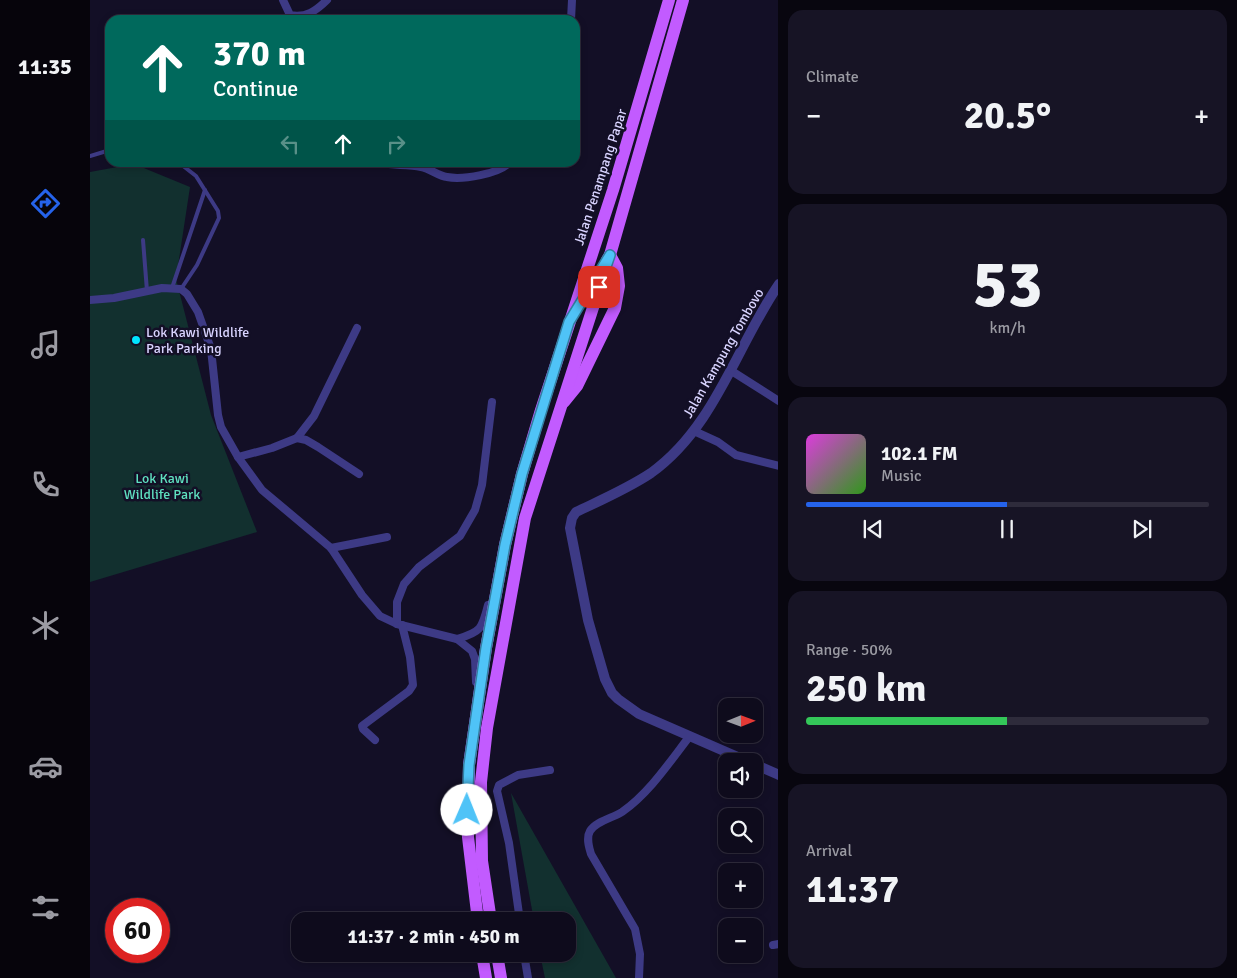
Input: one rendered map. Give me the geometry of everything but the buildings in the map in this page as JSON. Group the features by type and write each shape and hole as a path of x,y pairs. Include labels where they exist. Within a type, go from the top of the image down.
{"main road":[{"name":"Jalan Penampang Papar","path":"477,912 468,837 467,796 476,708 499,577 522,474 569,322 613,190 669,0"},
{"name":"Jalan Penampang Papar","path":"490,912 482,861 482,782 487,728 525,518 610,255 683,0"},
{"path":"560,406 578,386 615,308 619,286 618,268 610,255 569,322"},
{"path":"483,962 486,978"},
{"path":"498,962 501,978"}],"street":[{"path":"283,0 290,15"},
{"path":"301,15 314,11 327,0"},
{"path":"571,15 572,0"},
{"path":"398,167 424,167 440,176 455,178 490,172 504,167"},
{"name":"Jalan Kampung Tombovo","path":"727,753 639,714 625,706 612,693 604,680 596,654 570,528 572,518 576,512 627,488 651,473 674,454 694,431 704,418 761,311 778,284"},
{"path":"90,300 172,288 181,289 187,294 198,312 211,349 218,415 225,437 238,457 262,490 331,548 372,608 380,616 399,624 457,639 472,651 475,659 476,708"},
{"path":"238,457 272,448 296,438 314,416 356,328"},
{"path":"730,370 778,401"},
{"path":"375,740 362,729 362,726 409,691 413,685 410,657 399,624 397,602 404,584 419,567 460,536 475,510 482,485 492,402"},
{"path":"694,431 718,442 736,454 778,466"},
{"path":"296,438 306,440 359,474"},
{"path":"331,548 388,537"},
{"path":"457,639 479,631 499,577"},
{"path":"639,978 640,954 635,928 591,854 588,841 589,832 597,825 616,816 636,801 689,737"},
{"path":"763,768 778,775"},
{"path":"519,912 509,843 497,791 499,785 518,775 550,770"},
{"path":"525,962 528,978"}],"lane":[{"path":"90,156 105,152"},
{"path":"181,289 197,265 219,218 218,211 196,176 184,167"},
{"path":"172,288 205,190"},
{"path":"143,240 147,291"}],"green space":[{"name":"Lok Kawi Wildlife Park","path":"118,167 141,167 190,187 176,279 211,415 257,532 90,582 90,172"},
{"path":"511,793 616,978 545,978 542,962 576,962 576,912 532,912"}],"place":[{"name":"Lok Kawi Wildlife Park Parking","path":"136,340"}],"route":[{"path":"467,810 469,765 486,648 505,545 522,474 569,322 591,283 610,255 599,287"}]}
